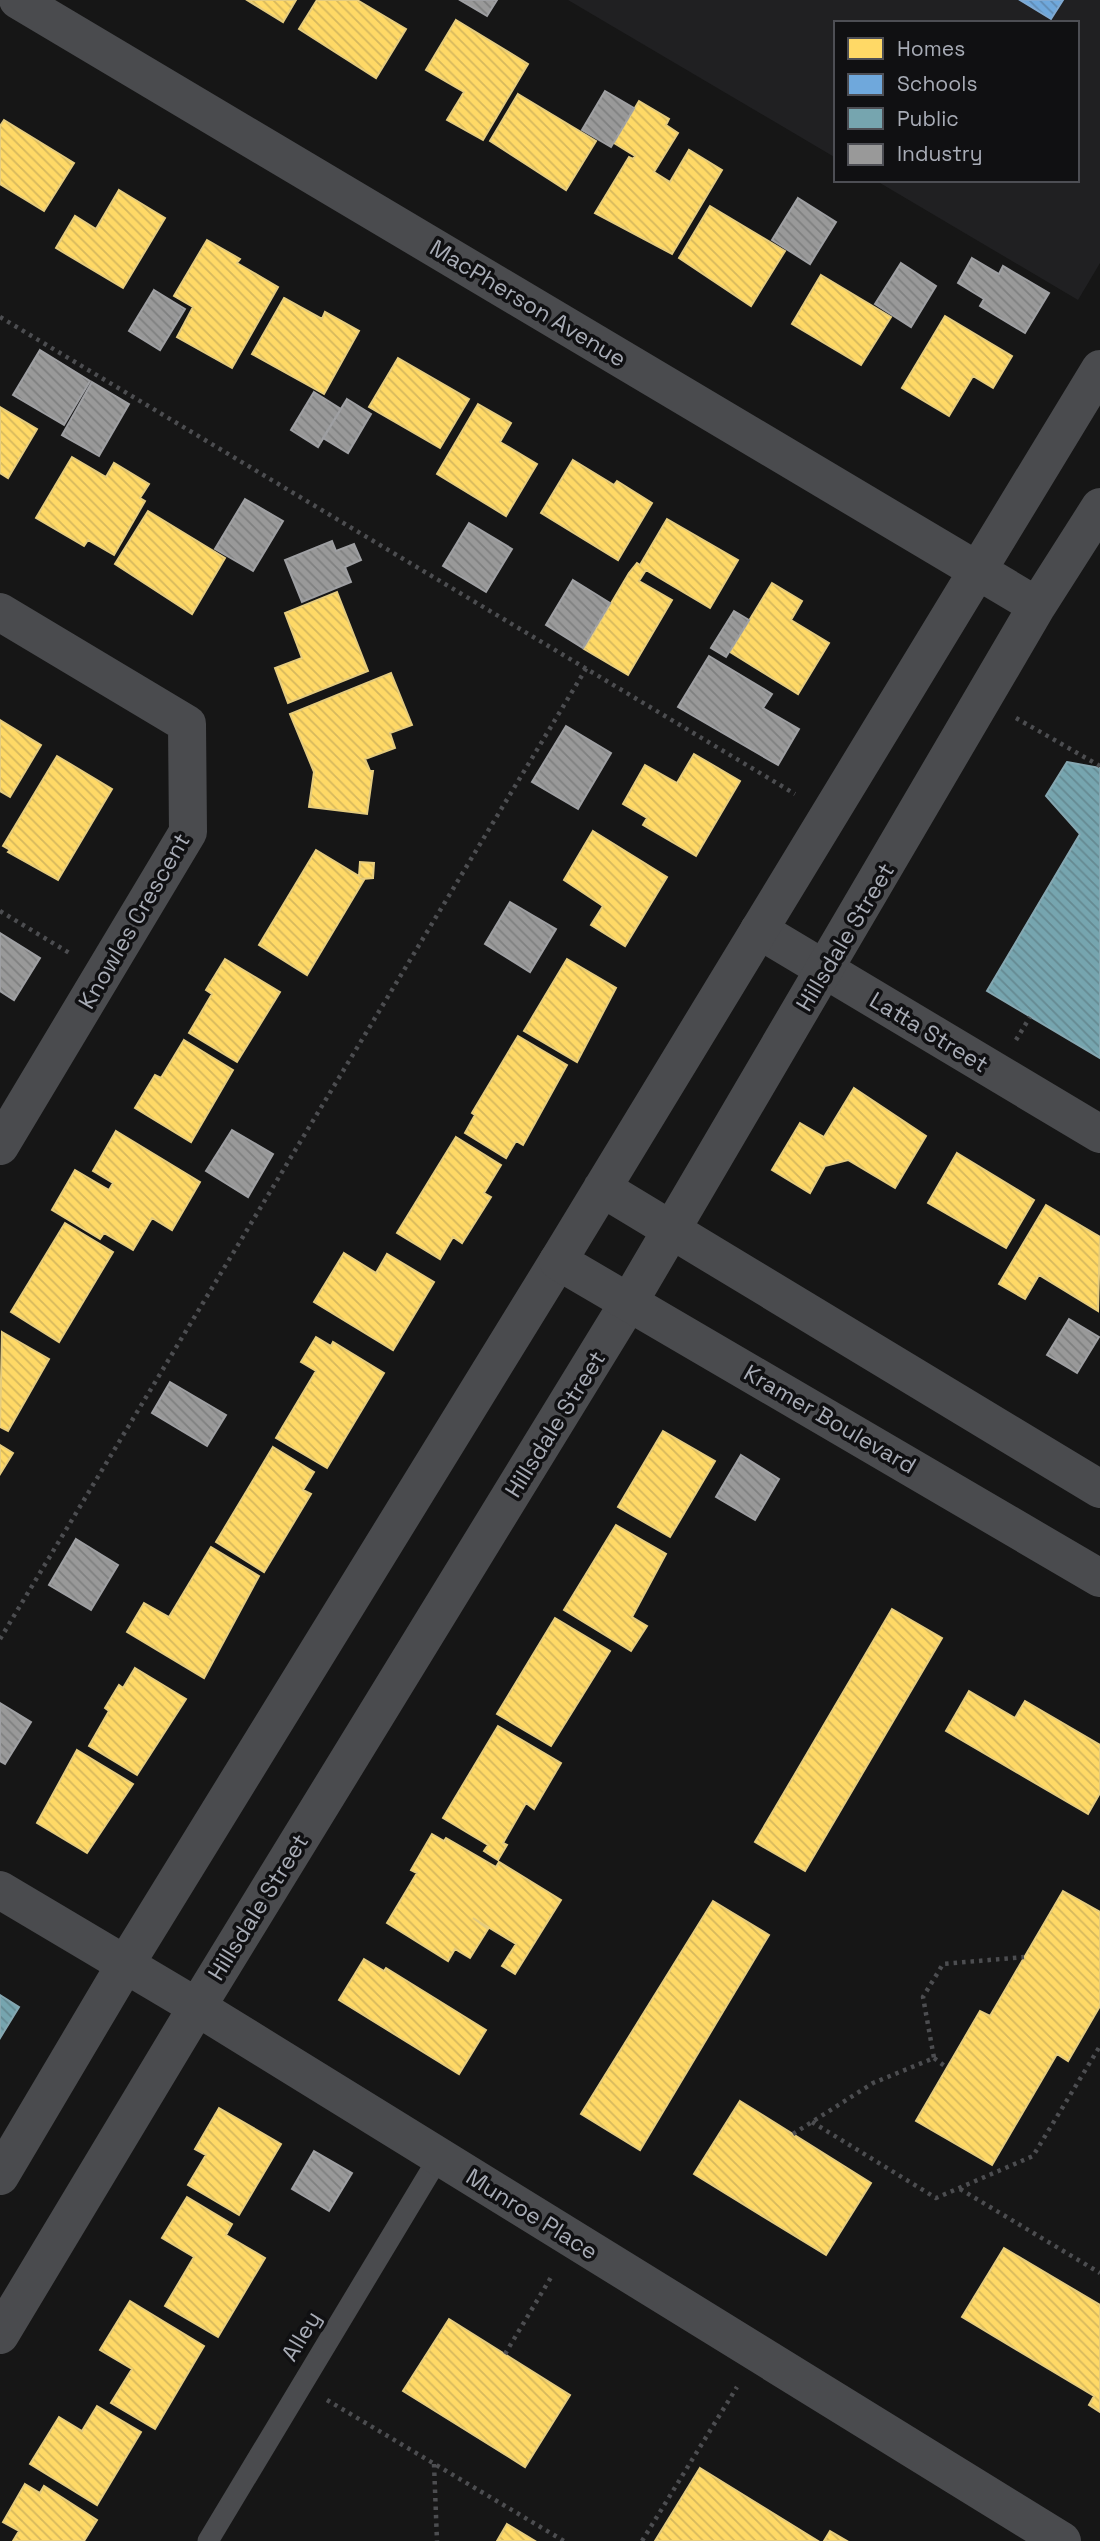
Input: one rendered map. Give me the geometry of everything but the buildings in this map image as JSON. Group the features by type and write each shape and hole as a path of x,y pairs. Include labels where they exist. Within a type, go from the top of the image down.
{"street":[{"name":"MacPherson Avenue","path":"18,0 1037,607"},
{"path":"0,2176 125,1965 558,1261 1100,369"},
{"name":"Hillsdale Street","path":"0,2335 197,2007 673,1230 1037,607 1100,507"},
{"name":"Knowles Crescent","path":"0,612 187,724 188,832 106,974 0,1146"},
{"name":"Latta Street","path":"759,930 1100,1134"},
{"path":"602,1188 1100,1489"},
{"name":"Kramer Boulevard","path":"558,1261 1100,1578"},
{"name":"Munroe Place","path":"0,1890 197,2007 1062,2541"}],"lane":[{"name":"Alley","path":"208,2541 439,2157"}],"path":[{"path":"0,317 587,667 829,815"},
{"path":"0,1639 587,667"},
{"path":"985,700 1100,766"},
{"path":"0,911 106,974"},
{"path":"946,2067 934,2058 923,1997 943,1964 1024,1957"},
{"path":"812,2122 936,2198 1033,2156 1100,2046"},
{"path":"793,2134 873,2083 934,2058"},
{"path":"959,2188 1100,2273"},
{"path":"505,2354 574,2240"},
{"path":"642,2541 757,2354"},
{"path":"302,2385 564,2541"},
{"path":"434,2464 437,2541"}],"shaded area":[{"path":"568,0 1100,0 1100,263 1078,300 878,182 1079,182 1079,21 834,21 834,157"}]}
